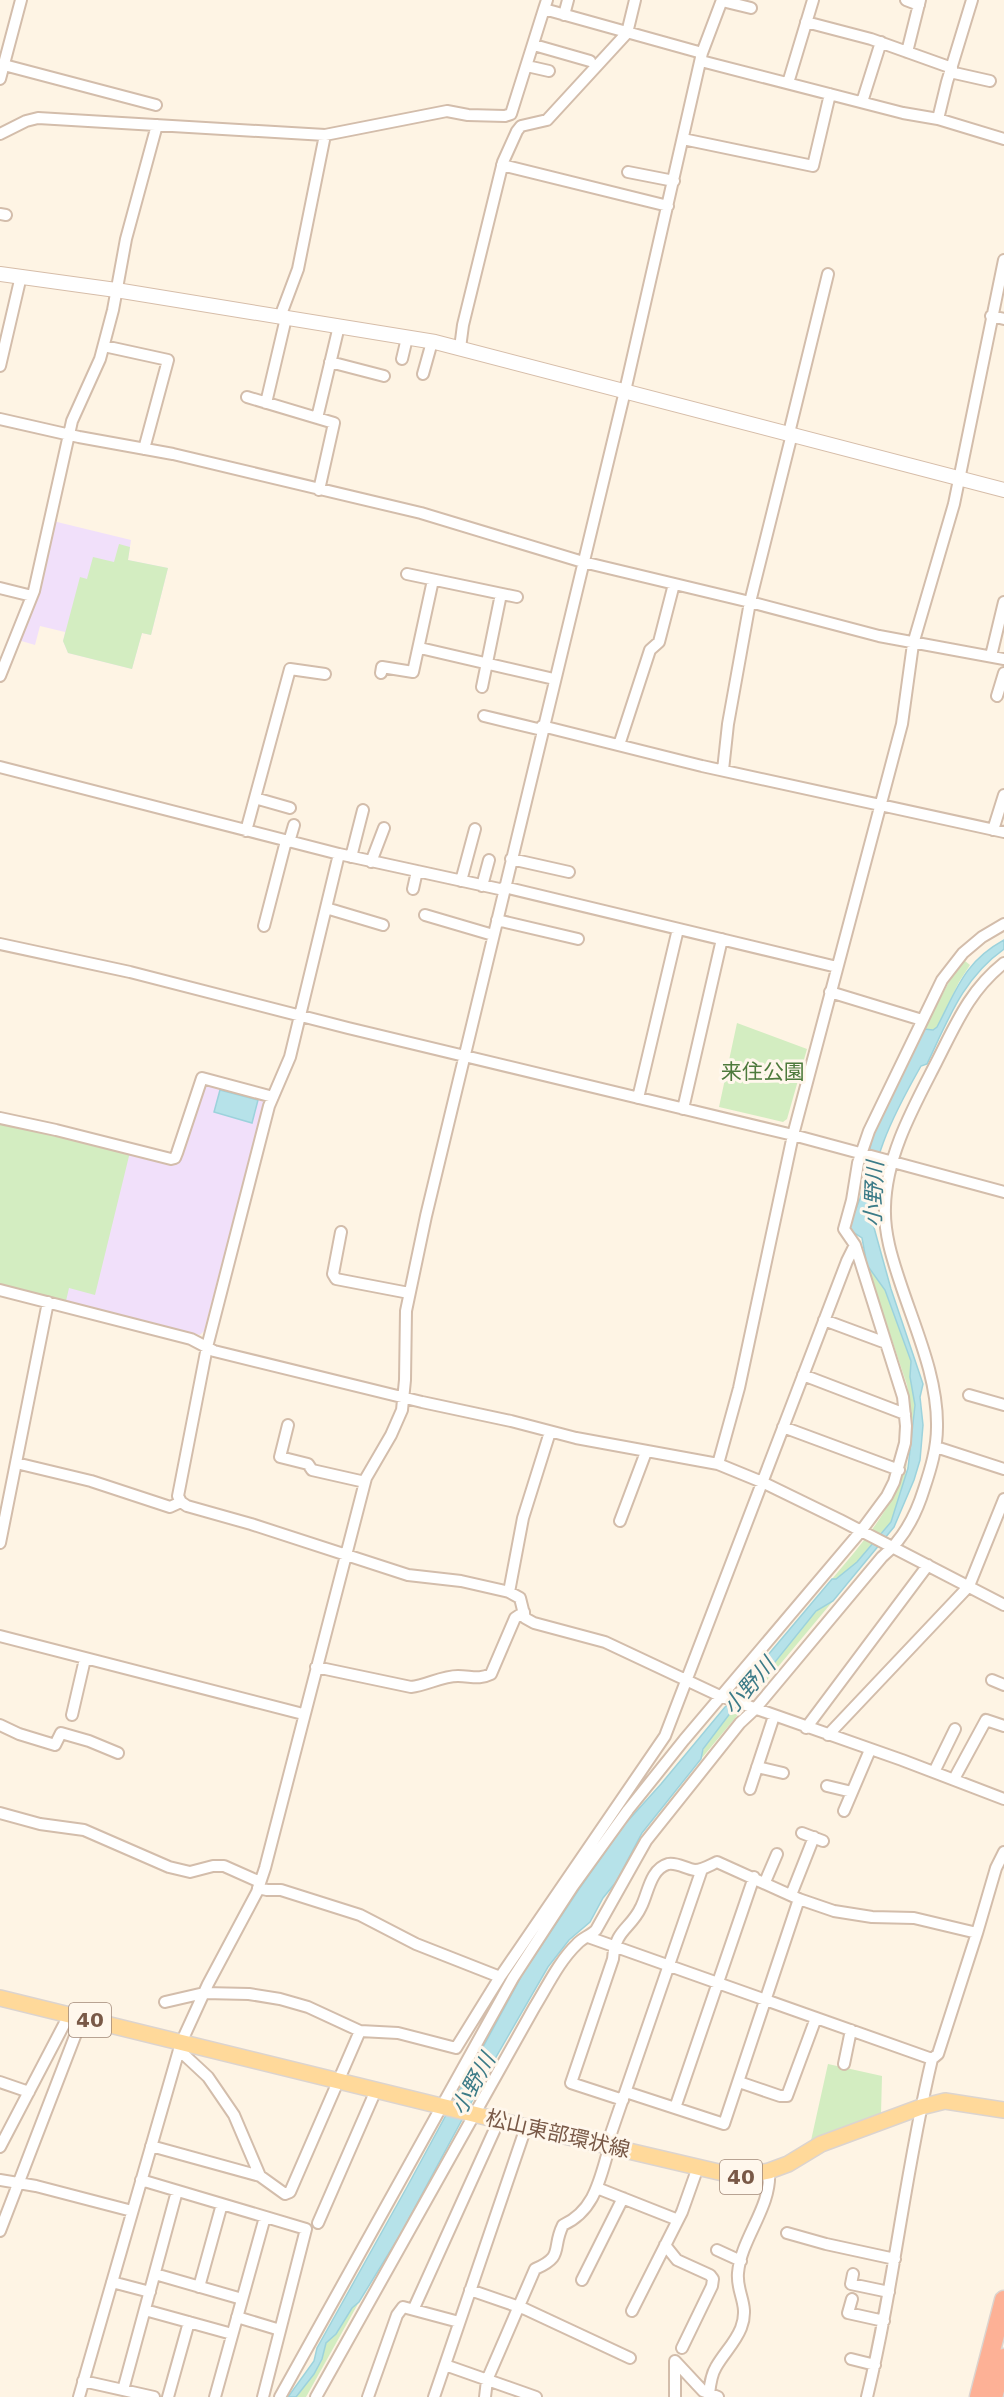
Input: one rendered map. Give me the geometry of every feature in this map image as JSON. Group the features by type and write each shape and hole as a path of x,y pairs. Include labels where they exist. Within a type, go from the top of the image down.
{"highway":[{"path":"979,2397 1004,2301"},
{"path":"993,2397 1004,2358"}],"main road":[{"name":"松山東部環状線","path":"0,1998 180,2046 339,2081 740,2177 788,2164 821,2144 921,2107 945,2101 1004,2110"}],"street":[{"path":"0,79 21,0"},
{"path":"564,15 568,0"},
{"path":"460,348 463,325 502,165 521,126 547,120 627,33 635,0"},
{"path":"788,83 813,0"},
{"path":"906,0 920,2 907,52"},
{"path":"938,119 972,0"},
{"path":"79,2397 180,2046 204,1993 259,1885 365,1482 397,1423 404,1396 406,1311 426,1216 625,391 701,57 722,1 751,8"},
{"path":"0,134 26,121 38,118 325,135 447,111 468,115 511,114 545,5 564,15 788,83 903,113 938,119 1004,139"},
{"path":"806,22 881,42 951,70 990,81"},
{"path":"862,102 881,42"},
{"path":"534,45 590,61"},
{"path":"4,65 156,105"},
{"path":"527,66 549,72"},
{"path":"683,139 813,166 830,94"},
{"path":"0,676 32,596 72,421 94,375 104,346 126,239 157,124"},
{"path":"266,403 283,317 298,269 325,135"},
{"path":"502,165 668,206"},
{"path":"628,172 674,181"},
{"path":"718,1464 742,1376 793,1135 902,724 913,644 960,478 991,316 1004,264"},
{"path":"0,274 116,290 460,348 1004,490"},
{"path":"723,770 728,724 750,602 828,274"},
{"path":"0,366 21,276"},
{"path":"991,316 1004,319"},
{"path":"317,418 339,326"},
{"path":"402,359 407,338"},
{"path":"423,374 432,342"},
{"path":"104,346 168,360 144,449"},
{"path":"330,362 384,376"},
{"path":"246,397 334,423 319,490"},
{"path":"0,419 144,449 421,513 583,562 913,644 1004,659"},
{"path":"406,574 517,597"},
{"path":"381,673 382,668 413,672 433,580"},
{"path":"620,746 650,650 659,642 674,584"},
{"path":"0,588 32,596"},
{"path":"482,687 501,594"},
{"path":"991,656 1004,602"},
{"path":"420,648 554,680"},
{"path":"246,831 290,669 326,674"},
{"path":"997,696 1004,673"},
{"path":"484,716 998,831 1004,795"},
{"path":"0,767 351,857 504,889 837,967"},
{"path":"255,798 290,808"},
{"path":"351,857 363,810"},
{"path":"264,926 287,841 294,825"},
{"path":"372,862 384,828"},
{"path":"461,881 475,829"},
{"path":"181,1502 178,1496 207,1347 273,1097 290,1058 339,854"},
{"path":"482,886 489,860"},
{"path":"511,860 569,872"},
{"path":"413,889 417,872"},
{"path":"326,908 383,926"},
{"path":"425,915 493,935"},
{"path":"497,920 578,939"},
{"path":"280,2397 513,1978 573,1886 628,1810 862,1532 887,1496 898,1470 905,1443 903,1397 855,1245 844,1229 862,1153 882,1100 942,980 963,953 982,937 1004,924"},
{"path":"638,1098 678,929"},
{"path":"683,1108 722,939"},
{"path":"0,944 130,972 793,1135 1004,1192"},
{"path":"316,2397 472,2114 566,1957 578,1942 596,1930 646,1841 740,1723 892,1546 913,1518 936,1447 937,1425 934,1396 890,1250 885,1208 891,1160 906,1124 974,992 1004,963"},
{"path":"830,992 922,1020"},
{"path":"0,1118 171,1159 177,1154 201,1078 273,1097"},
{"path":"340,1232 333,1274 336,1279 410,1293"},
{"path":"165,2002 204,1993 249,1994 293,2001 360,2031 398,2033 456,2048 500,1977 660,1745 855,1245"},
{"path":"0,1290 191,1339 214,1351 267,1365 606,1445 718,1464 762,1482 892,1546 1004,1605"},
{"path":"0,1543 48,1302"},
{"path":"824,1320 886,1343"},
{"path":"803,1375 905,1414"},
{"path":"969,1395 1004,1405"},
{"path":"288,1425 280,1457 308,1464 312,1470 365,1482"},
{"path":"783,1427 898,1470"},
{"path":"509,1592 523,1518 550,1431"},
{"path":"936,1447 1004,1469"},
{"path":"620,1521 646,1452"},
{"path":"16,1463 91,1481 170,1507 181,1502 408,1575 461,1581 509,1592 520,1598 525,1618 534,1623 605,1642 686,1682 723,1697 1004,1799"},
{"path":"828,1735 969,1586 1004,1499"},
{"path":"806,1728 928,1565"},
{"path":"315,1667 411,1687 425,1685 448,1676 482,1679 491,1674 515,1618 524,1612"},
{"path":"0,1636 303,1714"},
{"path":"72,1715 85,1659"},
{"path":"750,1789 774,1716"},
{"path":"954,1779 987,1720 1004,1726"},
{"path":"0,1725 19,1734 55,1745 61,1733 118,1753"},
{"path":"934,1772 955,1729"},
{"path":"844,1810 870,1750"},
{"path":"757,1767 783,1773"},
{"path":"827,1786 852,1792"},
{"path":"0,1813 39,1824 84,1830 169,1867 190,1872 213,1866 224,1866 267,1890 281,1890 360,1915 416,1944 500,1977"},
{"path":"802,1833 818,1839 795,1897 767,2001 724,2124 675,2108 571,2083 613,1959 616,1938 641,1907 646,1890 663,1867 674,1864 693,1870 702,1869 717,1862 795,1897 834,1911 872,1917 914,1918 977,1933"},
{"path":"867,2397 884,2321 921,2107 932,2060 938,2054 996,1868 1004,1852"},
{"path":"765,1882 777,1854"},
{"path":"485,2397 487,2380 535,2269 554,2258 563,2225 574,2220 586,2210 597,2188 624,2096 702,1869"},
{"path":"675,2108 754,1877"},
{"path":"588,1937 932,2060"},
{"path":"0,2147 29,2092 76,2017"},
{"path":"0,2231 76,2017"},
{"path":"739,2082 780,2096 787,2096 816,2018"},
{"path":"844,2064 850,2030"},
{"path":"151,2146 260,2176 285,2194 290,2192 360,2031"},
{"path":"180,2046 208,2077 230,2109 260,2176"},
{"path":"0,2082 29,2092"},
{"path":"318,2223 376,2090"},
{"path":"414,2308 499,2120"},
{"path":"434,2397 526,2127"},
{"path":"632,2311 678,2220 698,2167"},
{"path":"713,2395 715,2368 732,2345 744,2316 745,2306 738,2275 741,2261 770,2185 769,2171"},
{"path":"0,2180 36,2186 132,2211"},
{"path":"141,2180 306,2229 263,2397"},
{"path":"597,2188 678,2220"},
{"path":"123,2390 177,2191"},
{"path":"582,2280 623,2198"},
{"path":"199,2287 222,2204"},
{"path":"215,2397 265,2217"},
{"path":"787,2233 895,2259"},
{"path":"665,2245 677,2260 710,2275 713,2279 712,2286 682,2348"},
{"path":"717,2250 741,2261"},
{"path":"155,2274 242,2299"},
{"path":"853,2274 851,2284 889,2292"},
{"path":"112,2282 150,2292"},
{"path":"470,2290 518,2306 630,2358"},
{"path":"852,2299 848,2313 884,2321"},
{"path":"368,2397 397,2315 403,2307 414,2308 459,2322"},
{"path":"146,2310 232,2334"},
{"path":"237,2318 280,2330"},
{"path":"168,2397 189,2322"},
{"path":"851,2359 875,2365"},
{"path":"675,2397 675,2361 713,2395"},
{"path":"445,2365 536,2397"},
{"path":"83,2381 154,2397"}],"shaded area":[{"path":"53,521 131,540 128,560 168,568 151,635 142,633 132,669 68,653 63,641 65,632 40,626 35,645 18,640"},
{"path":"202,1082 265,1098 204,1331 200,1335 0,1285 0,1122 172,1163"}],"green space":[{"path":"119,544 130,547 128,560 168,568 151,635 142,633 132,669 68,653 63,641 80,577 87,579 93,557 114,562"},
{"path":"965,961 970,965 937,1027 933,1030 924,1029 951,978"},
{"name":"来住公園","path":"737,1023 807,1049 787,1119 783,1122 719,1107"},
{"path":"0,1122 130,1152 95,1295 69,1288 66,1301 0,1285"},
{"path":"867,1265 885,1290 911,1361 910,1377 915,1405 912,1424 907,1385"},
{"path":"907,1462 904,1485 891,1522 857,1562 836,1579 832,1579 885,1510 894,1495"},
{"path":"833,1601 701,1759 711,1736 757,1686 803,1625 817,1611"},
{"path":"768,1655 761,1672 751,1685 725,1707"},
{"path":"828,2064 882,2076 881,2114 828,2134 810,2145"},
{"path":"359,2302 306,2397 296,2397 314,2374 322,2359 326,2343 336,2334 352,2308"}],"water":[{"name":"小野川","path":"1004,940 1004,949 990,960 967,987 927,1064 921,1066 911,1083 884,1142 872,1184 873,1224 891,1289 923,1384 920,1397 923,1425 920,1460 894,1527 833,1601 816,1611 746,1698 731,1712 703,1749 701,1759 642,1833 616,1882 603,1898 590,1922 569,1940 548,1967 492,2064 400,2235 359,2302 352,2308 336,2334 326,2343 322,2359 314,2374 296,2397 288,2397 314,2361 317,2348 522,1975 579,1889 625,1824 725,1707 742,1695 761,1674 768,1655 832,1579 836,1579 857,1562 891,1522 908,1468 915,1405 910,1377 911,1361 885,1290 867,1265 862,1238 850,1230 850,1224 861,1196 872,1138 924,1029 933,1030 937,1027 970,967 990,948"},
{"path":"220,1090 258,1100 252,1123 214,1112"}]}
